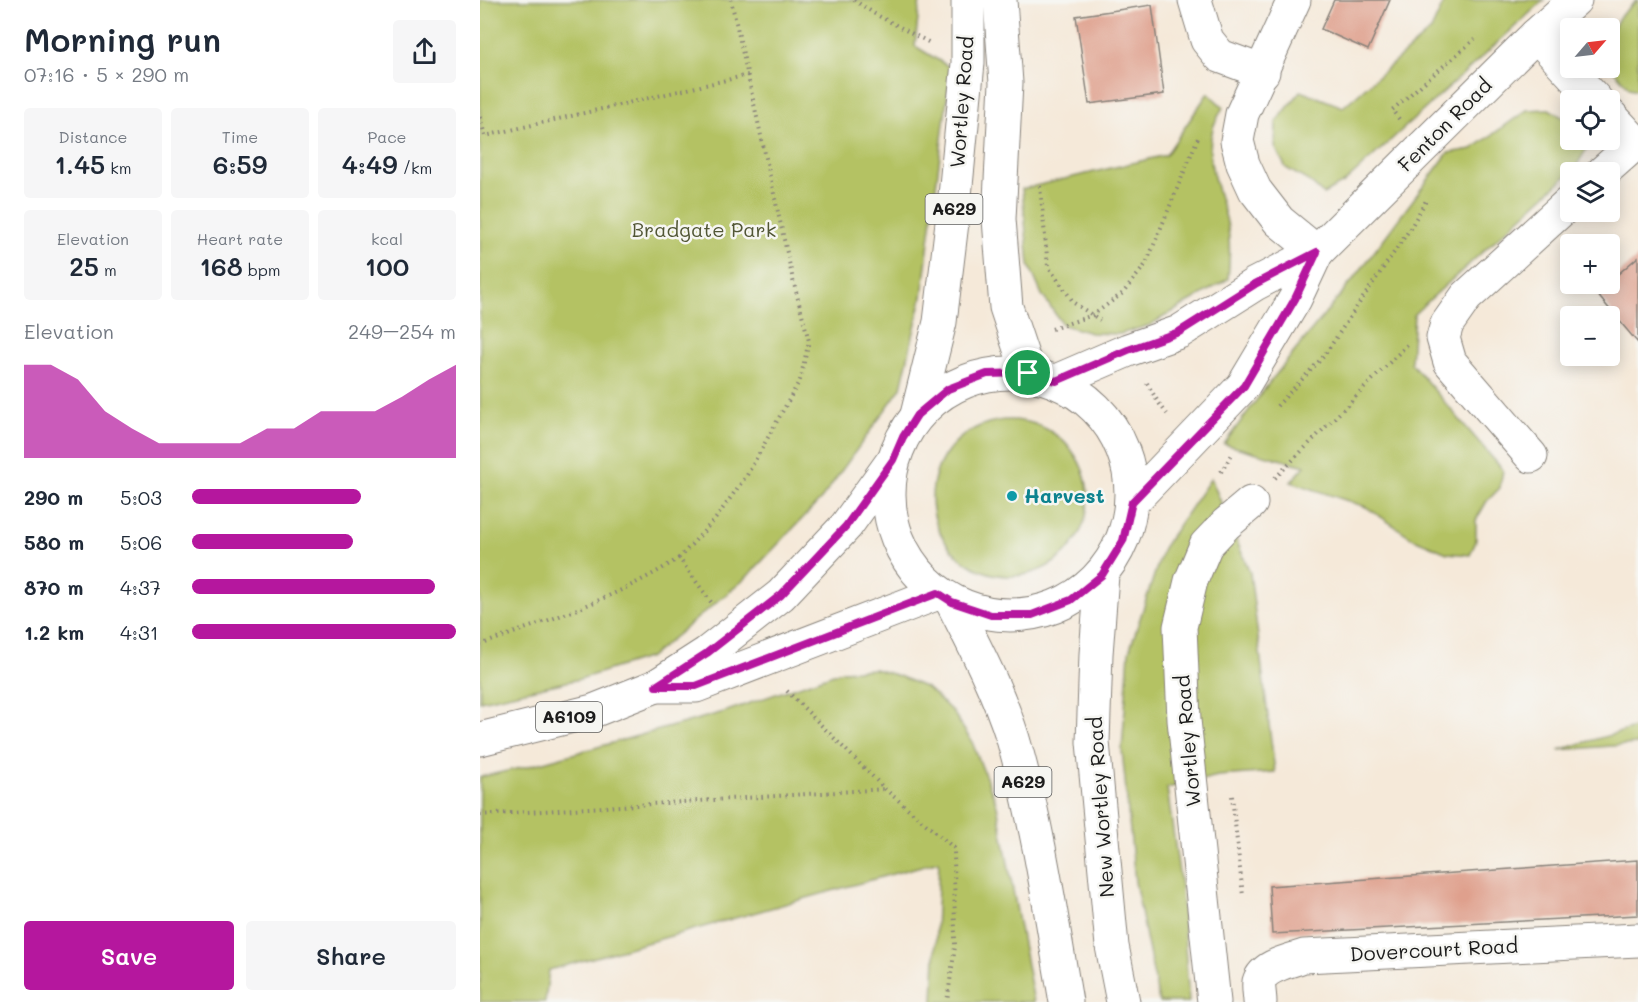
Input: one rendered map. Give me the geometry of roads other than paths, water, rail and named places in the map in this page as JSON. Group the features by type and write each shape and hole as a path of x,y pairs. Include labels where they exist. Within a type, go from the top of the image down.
{"main road":[{"name":"Wortley Road","path":"917,415 940,322 968,63 968,0"},
{"name":"Wortley Road","path":"1000,0 1006,83 999,219 1006,307 1042,377"},
{"path":"1195,0 1207,40 1220,56 1263,72"},
{"path":"1294,0 1242,114 1237,141 1243,164 1255,190 1279,221 1317,252"},
{"name":"Fenton Road","path":"1042,377 1179,332 1255,284 1317,252 1536,35 1575,0"},
{"path":"1536,35 1587,90"},
{"path":"1614,162 1637,142 1620,125"},
{"path":"1531,456 1450,362 1443,338 1447,324 1466,297 1560,211"},
{"name":"Fenton Road","path":"1132,502 1244,386 1295,299 1317,252"},
{"name":"A629","path":"987,374 1042,377 1089,400 1114,429 1129,464 1132,502 1123,541 1102,575 1071,600 1032,615 991,615 945,597 916,573 901,547 894,528 888,490 893,460 903,437 917,415 948,389 987,374"},
{"name":"A6109","path":"480,739 593,711 656,686 707,653 781,595 846,526 893,460"},
{"name":"Wortley Road","path":"1214,1002 1184,720 1180,627 1191,581 1206,545 1251,503"},
{"name":"New Wortley Road","path":"1102,575 1093,742 1112,946 1123,1002"},
{"name":"A629","path":"945,597 993,684 1012,739 1034,824 1064,987"},
{"name":"A6109","path":"656,686 696,686 945,597"},
{"name":"Dovercourt Road","path":"1260,1002 1259,982 1266,973 1276,965 1304,956 1638,940"}],"place":[{"name":"Harvest","path":"1012,496"}],"park label":[{"name":"Bradgate Park","path":"704,230"}]}
